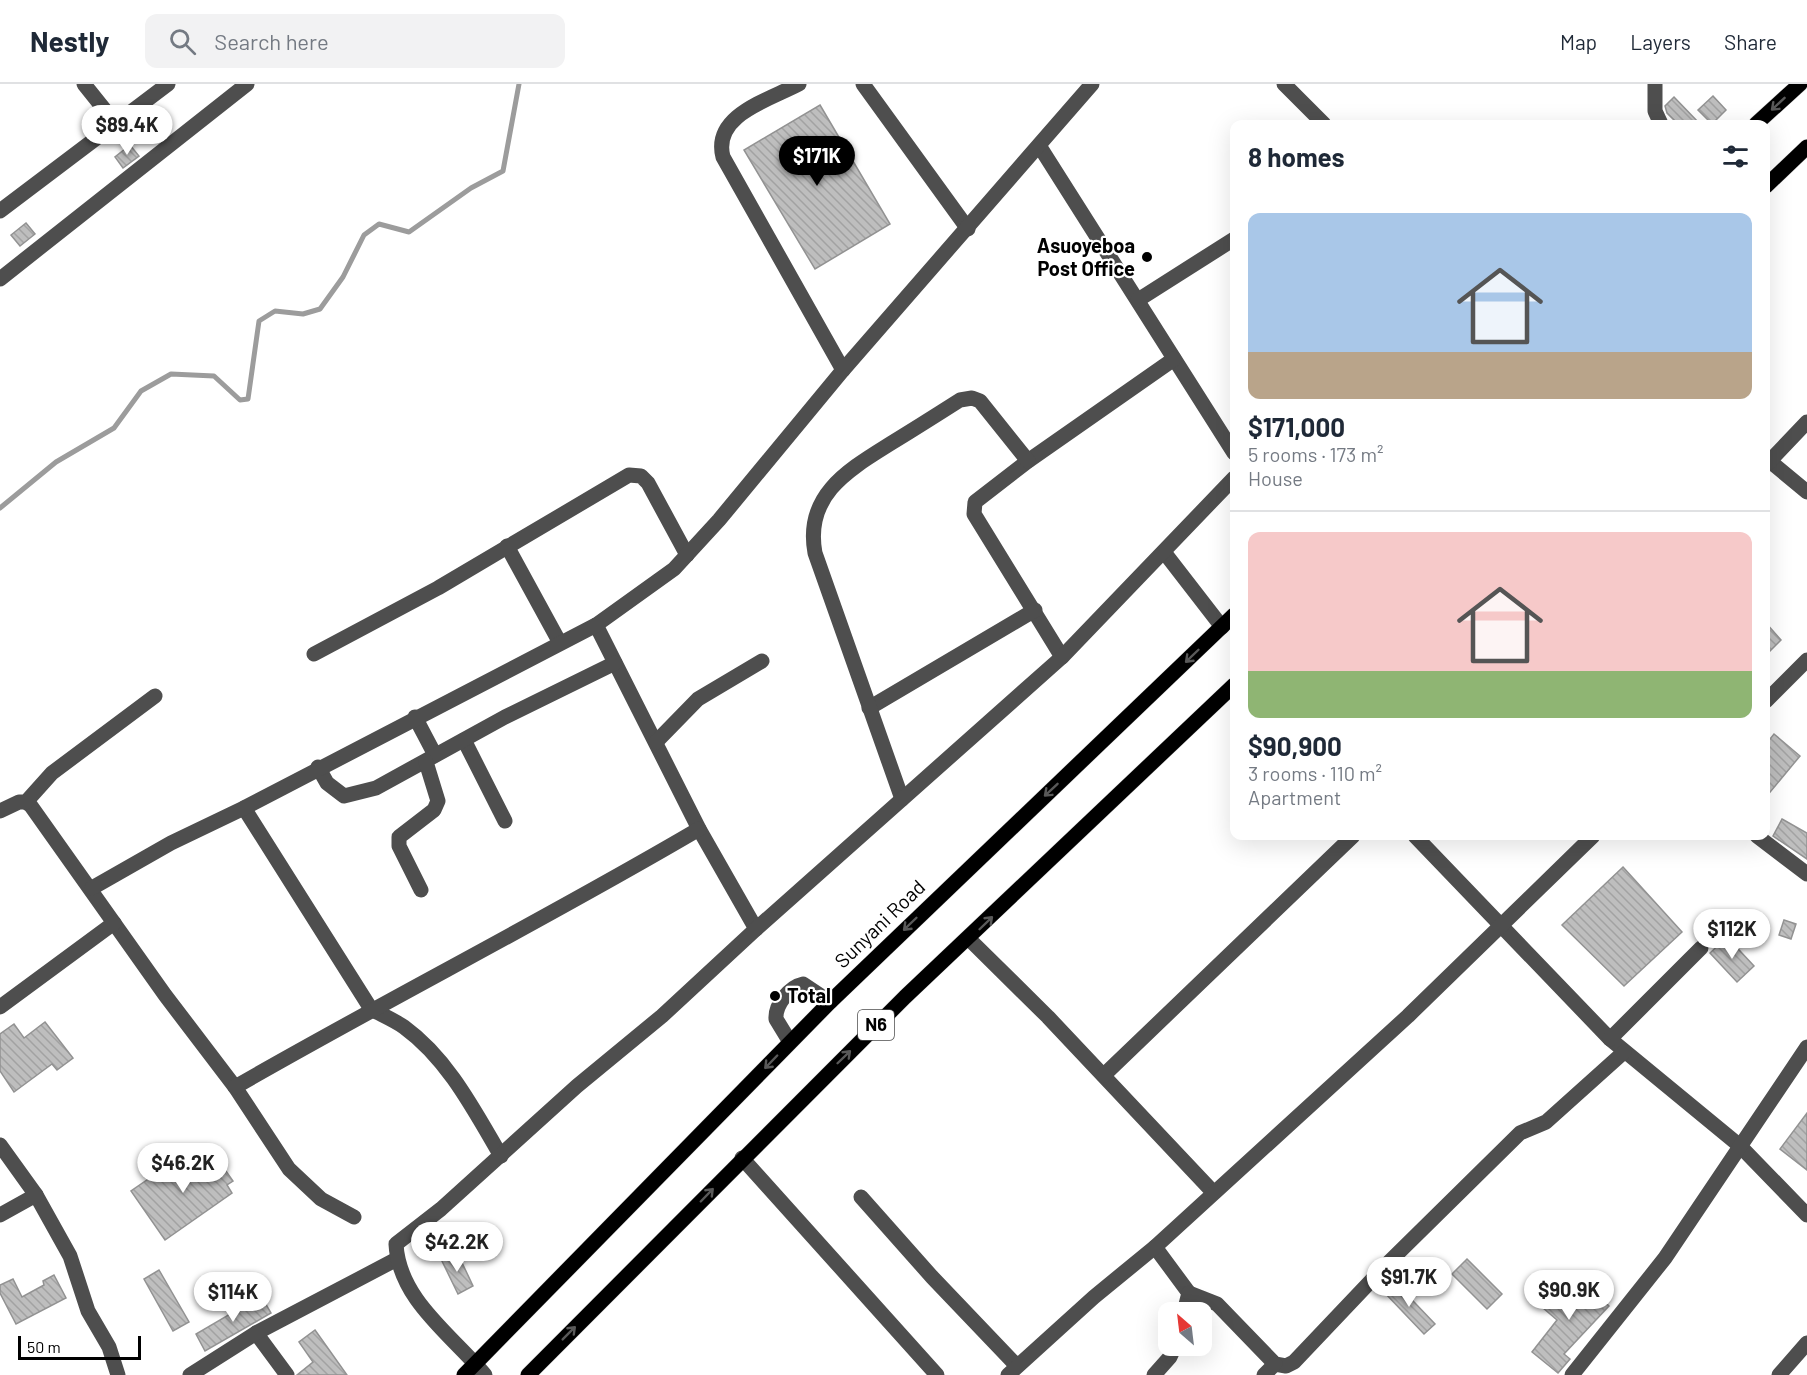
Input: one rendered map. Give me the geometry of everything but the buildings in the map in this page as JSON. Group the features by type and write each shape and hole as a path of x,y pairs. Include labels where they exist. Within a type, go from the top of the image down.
{"main road":[{"path":"1760,120 1800,84"},
{"path":"1770,182 1807,147"},
{"name":"Sunyani Road","path":"464,1375 480,1369 830,1002 1230,619"},
{"name":"N6","path":"528,1375 905,997 969,939 1230,689"}],"street":[{"path":"84,84 116,124"},
{"path":"0,211 168,84"},
{"path":"0,279 248,84"},
{"path":"799,84 732,120 723,131 720,145 723,157 843,370"},
{"path":"863,84 968,229"},
{"path":"92,888 171,843 244,808 318,767 596,625 674,569 843,370 1040,147 1092,84"},
{"path":"1284,84 1320,120"},
{"path":"1654,84 1655,111 1659,120"},
{"path":"1040,147 1230,447"},
{"path":"1138,300 1230,242"},
{"path":"1062,657 974,513 973,507 975,502 1028,461 1174,359"},
{"path":"902,799 815,553 813,525 826,494 848,470 960,400 972,398 980,401 1028,461"},
{"path":"1770,458 1807,422"},
{"path":"1770,463 1807,492"},
{"path":"315,654 438,588 629,475 641,476 648,483 687,555"},
{"path":"480,1369 435,1323 410,1288 397,1259 396,1244 501,1156 577,1086 662,1016 756,928 1062,657 1230,482"},
{"path":"507,546 560,643"},
{"path":"1164,552 1222,627"},
{"path":"869,708 1035,610"},
{"path":"596,625 699,829 756,928"},
{"path":"1770,697 1807,660"},
{"path":"656,742 698,699 762,661"},
{"path":"318,767 327,783 344,796 376,788 615,663"},
{"path":"0,811 19,802 26,802 52,773 155,696"},
{"path":"415,717 430,758 438,801 434,810 399,837 399,846 421,890"},
{"path":"464,740 505,821"},
{"path":"26,802 92,888 114,922 235,1088 289,1169 321,1199 354,1216"},
{"path":"244,808 371,1009 403,1026 429,1049 464,1092 501,1156"},
{"path":"235,1088 371,1009 597,888 699,829"},
{"path":"1104,1075 1349,840"},
{"path":"1419,840 1623,1052 1740,1146 1807,1215"},
{"path":"861,1197 1013,1371 1155,1247 1408,1016 1589,840"},
{"path":"1762,840 1807,874"},
{"path":"0,1007 114,922"},
{"path":"969,939 1104,1075 1213,1192"},
{"path":"1610,1039 1701,948"},
{"path":"790,1042 776,1019 779,1004 797,986 803,984 830,1002"},
{"path":"1572,1375 1665,1258 1807,1047"},
{"path":"1155,1247 1189,1293 1217,1304 1270,1369 1286,1366 1294,1362 1387,1264 1520,1133 1546,1122 1623,1052"},
{"path":"0,1145 36,1195 70,1256 88,1311 109,1347 118,1375"},
{"path":"742,1158 937,1375"},
{"path":"0,1215 36,1195"},
{"path":"190,1375 256,1333 397,1259"},
{"path":"1187,1302 1189,1293"},
{"path":"256,1333 287,1375"},
{"path":"1779,1375 1807,1343"},
{"path":"1154,1375 1170,1356"}],"waterway":[{"path":"0,508 56,462 114,428 141,391 171,374 214,376 240,400 248,399 259,321 275,311 303,314 320,309 343,277 364,235 379,224 409,232 471,188 503,171 519,84"}],"place":[{"name":"Asuoyeboa Post Office","path":"1147,257"},
{"name":"Total","path":"775,996"}]}
